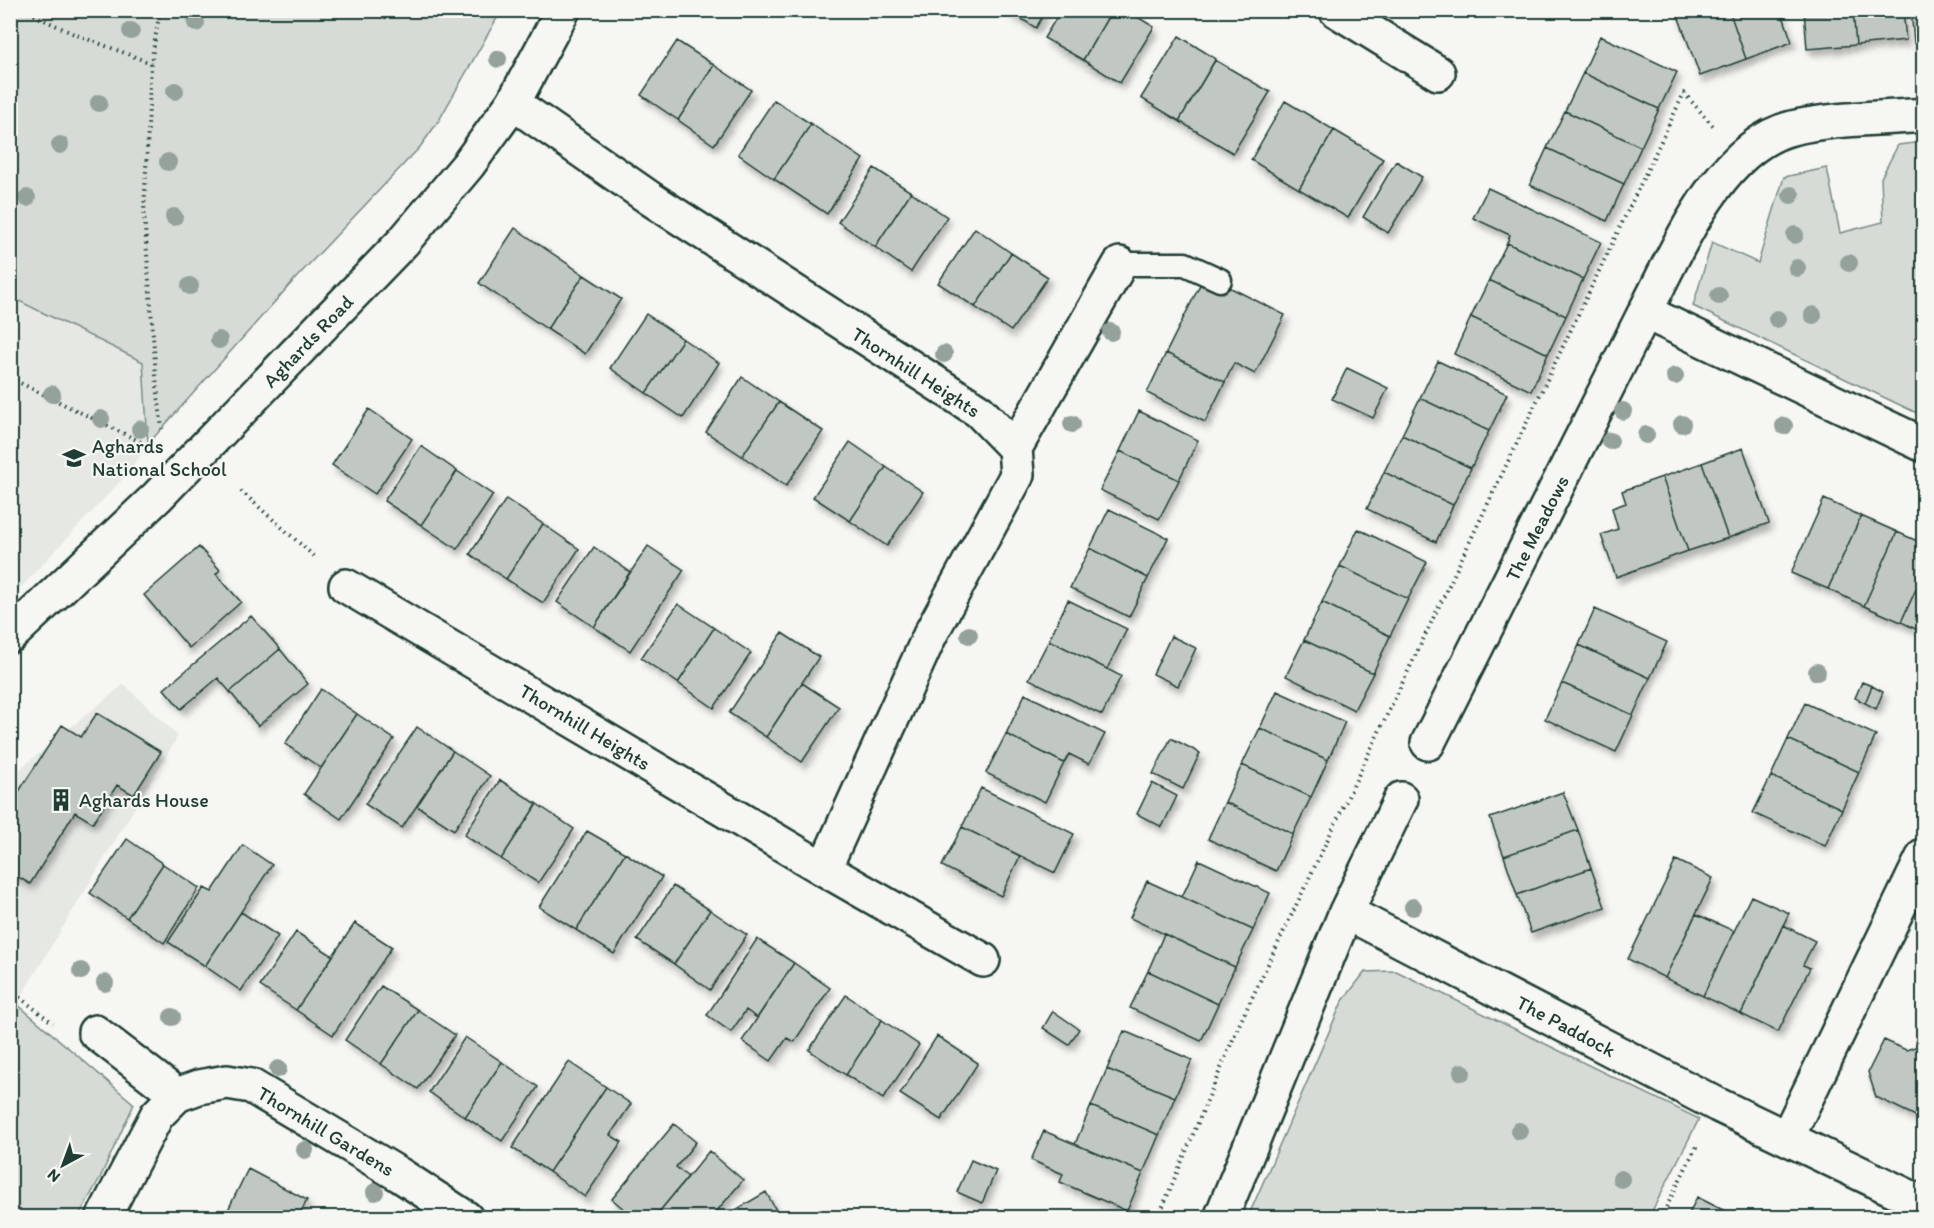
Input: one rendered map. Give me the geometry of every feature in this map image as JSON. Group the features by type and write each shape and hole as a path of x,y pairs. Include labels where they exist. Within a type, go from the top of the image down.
{"street":[{"name":"Aghards Road","path":"10,636 157,497 388,258 468,165 513,103 563,10"},
{"path":"1336,10 1438,73"},
{"name":"Thornhill Heights","path":"513,103 651,199 979,411 1015,448"},
{"name":"The Meadows","path":"1428,743 1645,312 1692,221 1716,185 1744,155 1767,137 1792,128 1829,122 1923,115"},
{"path":"824,869 930,635 1017,475 1015,448 1120,264"},
{"path":"1645,312 1923,446"},
{"name":"Thornhill Heights","path":"346,586 824,869 983,960"},
{"path":"1221,1218 1346,912 1401,799"},
{"path":"1787,1138 1923,855"},
{"name":"The Paddock","path":"1346,912 1718,1105 1923,1204"},
{"path":"95,1032 177,1095"},
{"name":"Thornhill Gardens","path":"103,1218 157,1115 177,1095 199,1087 227,1082 251,1086 400,1175 466,1218"}],"lane":[{"path":"1120,264 1185,264 1220,280"}],"path":[{"path":"23,10 74,34 150,63"},
{"path":"160,10 150,63 144,213 162,433"},
{"path":"1158,1218 1239,1025 1684,93 1704,118 1716,128"},
{"path":"10,378 151,447"},
{"path":"241,491 346,586"},
{"path":"10,990 59,1028"},
{"path":"1661,1218 1718,1105"}],"shaded area":[{"path":"10,11 501,11 438,122 420,147 296,278 148,444 143,362 11,297"},
{"path":"1923,142 1923,416 1693,306 1712,242 1758,263 1784,177 1827,168 1840,233 1883,222 1881,178 1898,145"},
{"name":"Aghards National School","path":"10,297 143,362 148,444 129,472 11,598"},
{"path":"124,684 178,736 17,1003 10,998 10,777"},
{"path":"1396,971 1699,1119 1649,1217 1248,1217 1342,1002 1365,972"},
{"path":"10,998 134,1104 100,1178 78,1217 11,1217"}],"building":[{"path":"1007,10 1046,10 1036,28"},
{"path":"1061,10 1112,10 1083,60 1044,38"},
{"path":"1112,10 1126,10 1154,27 1120,83 1083,60"},
{"path":"1676,10 1729,10 1746,59 1700,76"},
{"path":"1729,10 1781,10 1792,42 1746,59"},
{"path":"1804,10 1853,10 1856,45 1807,49"},
{"path":"1853,10 1903,10 1906,40 1856,45"},
{"path":"1911,10 1924,10 1924,42 1914,43"},
{"path":"1179,36 1216,59 1179,121 1141,98"},
{"path":"1600,36 1677,72 1659,109 1583,73"},
{"path":"677,41 714,65 678,120 641,95"},
{"path":"1215,60 1270,92 1233,153 1179,121"},
{"path":"714,65 751,90 714,145 678,120"},
{"path":"1583,73 1659,109 1641,147 1565,111"},
{"path":"774,100 811,124 774,179 738,154"},
{"path":"1285,101 1334,130 1299,189 1251,160"},
{"path":"1565,111 1641,147 1624,184 1547,148"},
{"path":"811,124 863,159 827,214 774,179"},
{"path":"1334,130 1383,159 1348,218 1299,189"},
{"path":"1547,148 1624,184 1607,221 1530,185"},
{"path":"1396,161 1422,177 1388,233 1363,217"},
{"path":"874,168 911,192 875,247 838,222"},
{"path":"1488,188 1601,242 1583,279 1507,243 1510,235 1473,218"},
{"path":"911,192 947,217 911,272 875,247"},
{"path":"515,228 584,275 547,329 479,283"},
{"path":"975,228 1011,253 975,307 938,283"},
{"path":"1507,243 1583,279 1566,316 1489,280"},
{"path":"1011,253 1048,277 1011,331 975,307"},
{"path":"584,275 621,299 585,354 547,329"},
{"path":"1205,275 1285,315 1255,374 1234,363 1225,382 1166,353"},
{"path":"1489,280 1566,316 1548,354 1471,317"},
{"path":"646,314 683,339 646,393 610,368"},
{"path":"1471,317 1548,354 1531,391 1454,354"},
{"path":"683,339 719,363 683,418 646,393"},
{"path":"1166,353 1225,382 1205,422 1147,393"},
{"path":"1438,361 1507,394 1489,431 1420,398"},
{"path":"1347,368 1388,388 1373,418 1332,399"},
{"path":"742,377 779,402 742,456 706,432"},
{"path":"1420,398 1489,431 1471,468 1402,435"},
{"path":"779,402 823,431 786,486 742,456"},
{"path":"369,409 412,439 375,494 332,465"},
{"path":"1139,411 1198,440 1179,480 1120,451"},
{"path":"1402,435 1471,468 1453,505 1384,472"},
{"path":"850,442 886,467 850,521 813,497"},
{"path":"421,446 457,471 421,525 384,501"},
{"path":"1743,448 1769,523 1728,538 1702,463"},
{"path":"1120,451 1179,480 1159,519 1100,490"},
{"path":"1702,463 1728,538 1688,551 1662,477"},
{"path":"886,467 923,492 887,546 850,521"},
{"path":"457,471 493,495 457,549 421,525"},
{"path":"1384,472 1453,505 1436,542 1367,509"},
{"path":"1662,477 1688,551 1616,577 1601,535 1618,529 1612,508 1626,503 1622,491"},
{"path":"506,499 543,524 506,579 470,554"},
{"path":"1824,499 1861,516 1828,589 1791,573"},
{"path":"1109,509 1168,538 1148,578 1090,548"},
{"path":"1861,516 1897,532 1864,606 1828,589"},
{"path":"543,524 579,549 543,603 506,579"},
{"path":"1358,529 1427,562 1408,599 1340,566"},
{"path":"1897,532 1924,544 1924,572 1901,622 1864,606"},
{"path":"648,546 684,570 630,651 594,627"},
{"path":"199,547 220,570 216,574 241,602 189,648 144,595"},
{"path":"594,547 630,572 594,627 557,602"},
{"path":"1090,548 1148,578 1129,617 1070,588"},
{"path":"1340,566 1408,599 1390,636 1322,602"},
{"path":"1924,572 1924,633 1901,622"},
{"path":"1068,600 1127,629 1107,669 1049,640"},
{"path":"1322,602 1390,636 1373,673 1304,640"},
{"path":"678,604 714,628 678,683 641,658"},
{"path":"1595,609 1667,642 1650,678 1579,645"},
{"path":"251,616 280,649 230,692 218,678 181,709 164,689"},
{"path":"714,628 751,653 714,708 678,683"},
{"path":"782,633 819,657 766,737 729,713"},
{"path":"1171,636 1196,648 1178,686 1153,674"},
{"path":"1049,640 1121,676 1102,715 1029,679"},
{"path":"1304,640 1373,673 1354,710 1286,676"},
{"path":"1579,645 1650,678 1633,715 1562,683"},
{"path":"280,649 308,684 258,726 230,692"},
{"path":"1862,682 1872,686 1865,703 1855,698"},
{"path":"802,683 839,707 802,762 766,737"},
{"path":"1562,683 1633,715 1616,752 1545,719"},
{"path":"1872,686 1883,692 1876,709 1865,703"},
{"path":"321,689 357,714 321,768 285,744"},
{"path":"1277,691 1345,722 1328,760 1260,728"},
{"path":"1025,694 1105,734 1089,764 1069,754 1064,763 1006,734"},
{"path":"1805,703 1876,735 1859,772 1788,739"},
{"name":"Aghards House","path":"97,713 161,752 134,795 117,785 93,823 75,812 30,884 10,872 10,805 62,725 81,737"},
{"path":"357,714 394,739 341,819 304,794"},
{"path":"417,727 453,751 402,828 365,804"},
{"path":"1260,728 1328,760 1311,797 1242,765"},
{"path":"1006,734 1064,763 1045,802 986,773"},
{"path":"1171,738 1200,753 1183,789 1153,774"},
{"path":"1788,739 1859,772 1842,809 1771,776"},
{"path":"453,751 490,776 454,830 417,806"},
{"path":"1242,765 1311,797 1293,834 1225,802"},
{"path":"1771,776 1842,809 1825,846 1753,813"},
{"path":"500,780 537,804 501,859 464,835"},
{"path":"1152,783 1177,796 1162,827 1137,814"},
{"path":"981,788 1074,834 1055,873 962,827"},
{"path":"1563,792 1578,830 1504,856 1490,818"},
{"path":"1225,802 1293,834 1276,871 1208,839"},
{"path":"537,804 574,829 538,883 501,859"},
{"path":"962,827 1020,856 1001,896 942,866"},
{"path":"1578,830 1591,868 1517,895 1504,856"},
{"path":"587,831 625,853 576,930 539,907"},
{"path":"127,839 163,864 127,918 90,893"},
{"path":"243,845 272,865 205,966 168,942 204,888 212,892"},
{"path":"625,853 662,877 614,954 576,930"},
{"path":"1199,860 1270,893 1253,930 1182,897"},
{"path":"1676,860 1713,878 1665,978 1628,959"},
{"path":"163,864 199,888 164,943 127,918"},
{"path":"1591,868 1605,907 1531,933 1517,895"},
{"path":"1147,881 1253,930 1235,967 1130,918"},
{"path":"673,886 710,910 674,964 637,940"},
{"path":"1751,896 1789,913 1741,1014 1703,996"},
{"path":"710,910 747,935 710,990 674,964"},
{"path":"241,912 278,936 241,991 205,966"},
{"path":"1696,914 1734,931 1703,996 1665,978"},
{"path":"355,923 392,947 333,1035 296,1010"},
{"path":"1783,925 1815,941 1803,965 1810,968 1778,1032 1741,1014"},
{"path":"296,932 333,956 296,1010 260,986"},
{"path":"1164,934 1235,967 1218,1004 1148,971"},
{"path":"757,939 794,963 757,1018 746,1010 731,1032 707,1015"},
{"path":"794,963 830,988 794,1042 787,1038 771,1061 742,1041"},
{"path":"1148,971 1218,1004 1201,1041 1130,1008"},
{"path":"381,986 418,1010 381,1064 345,1040"},
{"path":"846,995 882,1020 846,1075 809,1050"},
{"path":"418,1010 455,1035 418,1089 381,1064"},
{"path":"1053,1011 1079,1029 1069,1045 1043,1028"},
{"path":"882,1020 919,1045 883,1099 846,1075"},
{"path":"1124,1031 1192,1060 1175,1097 1107,1069"},
{"path":"937,1036 978,1063 941,1120 900,1094"},
{"path":"465,1037 502,1062 465,1117 429,1092"},
{"path":"1884,1040 1906,1050 1924,1044 1924,1120 1876,1097 1868,1072"},
{"path":"502,1062 538,1087 502,1141 465,1117"},
{"path":"569,1062 606,1087 549,1172 512,1148"},
{"path":"1107,1069 1175,1097 1159,1135 1091,1106"},
{"path":"606,1087 631,1104 610,1135 622,1142 585,1197 549,1172"},
{"path":"1091,1106 1159,1135 1143,1173 1075,1144"},
{"path":"674,1124 696,1142 676,1167 688,1177 654,1218 634,1218 612,1199"},
{"path":"1044,1131 1143,1173 1127,1211 1060,1182 1063,1174 1031,1160"},
{"path":"709,1151 743,1180 711,1218 654,1218"},
{"path":"971,1160 996,1171 982,1203 957,1192"},
{"path":"248,1169 307,1200 298,1218 238,1218 227,1212"},
{"path":"766,1192 777,1212 768,1218 722,1218"},
{"path":"1697,1197 1739,1218 1687,1218"}],"place":[{"name":"Aghards National School","path":"74,458"},
{"name":"Aghards House","path":"61,800"}]}
